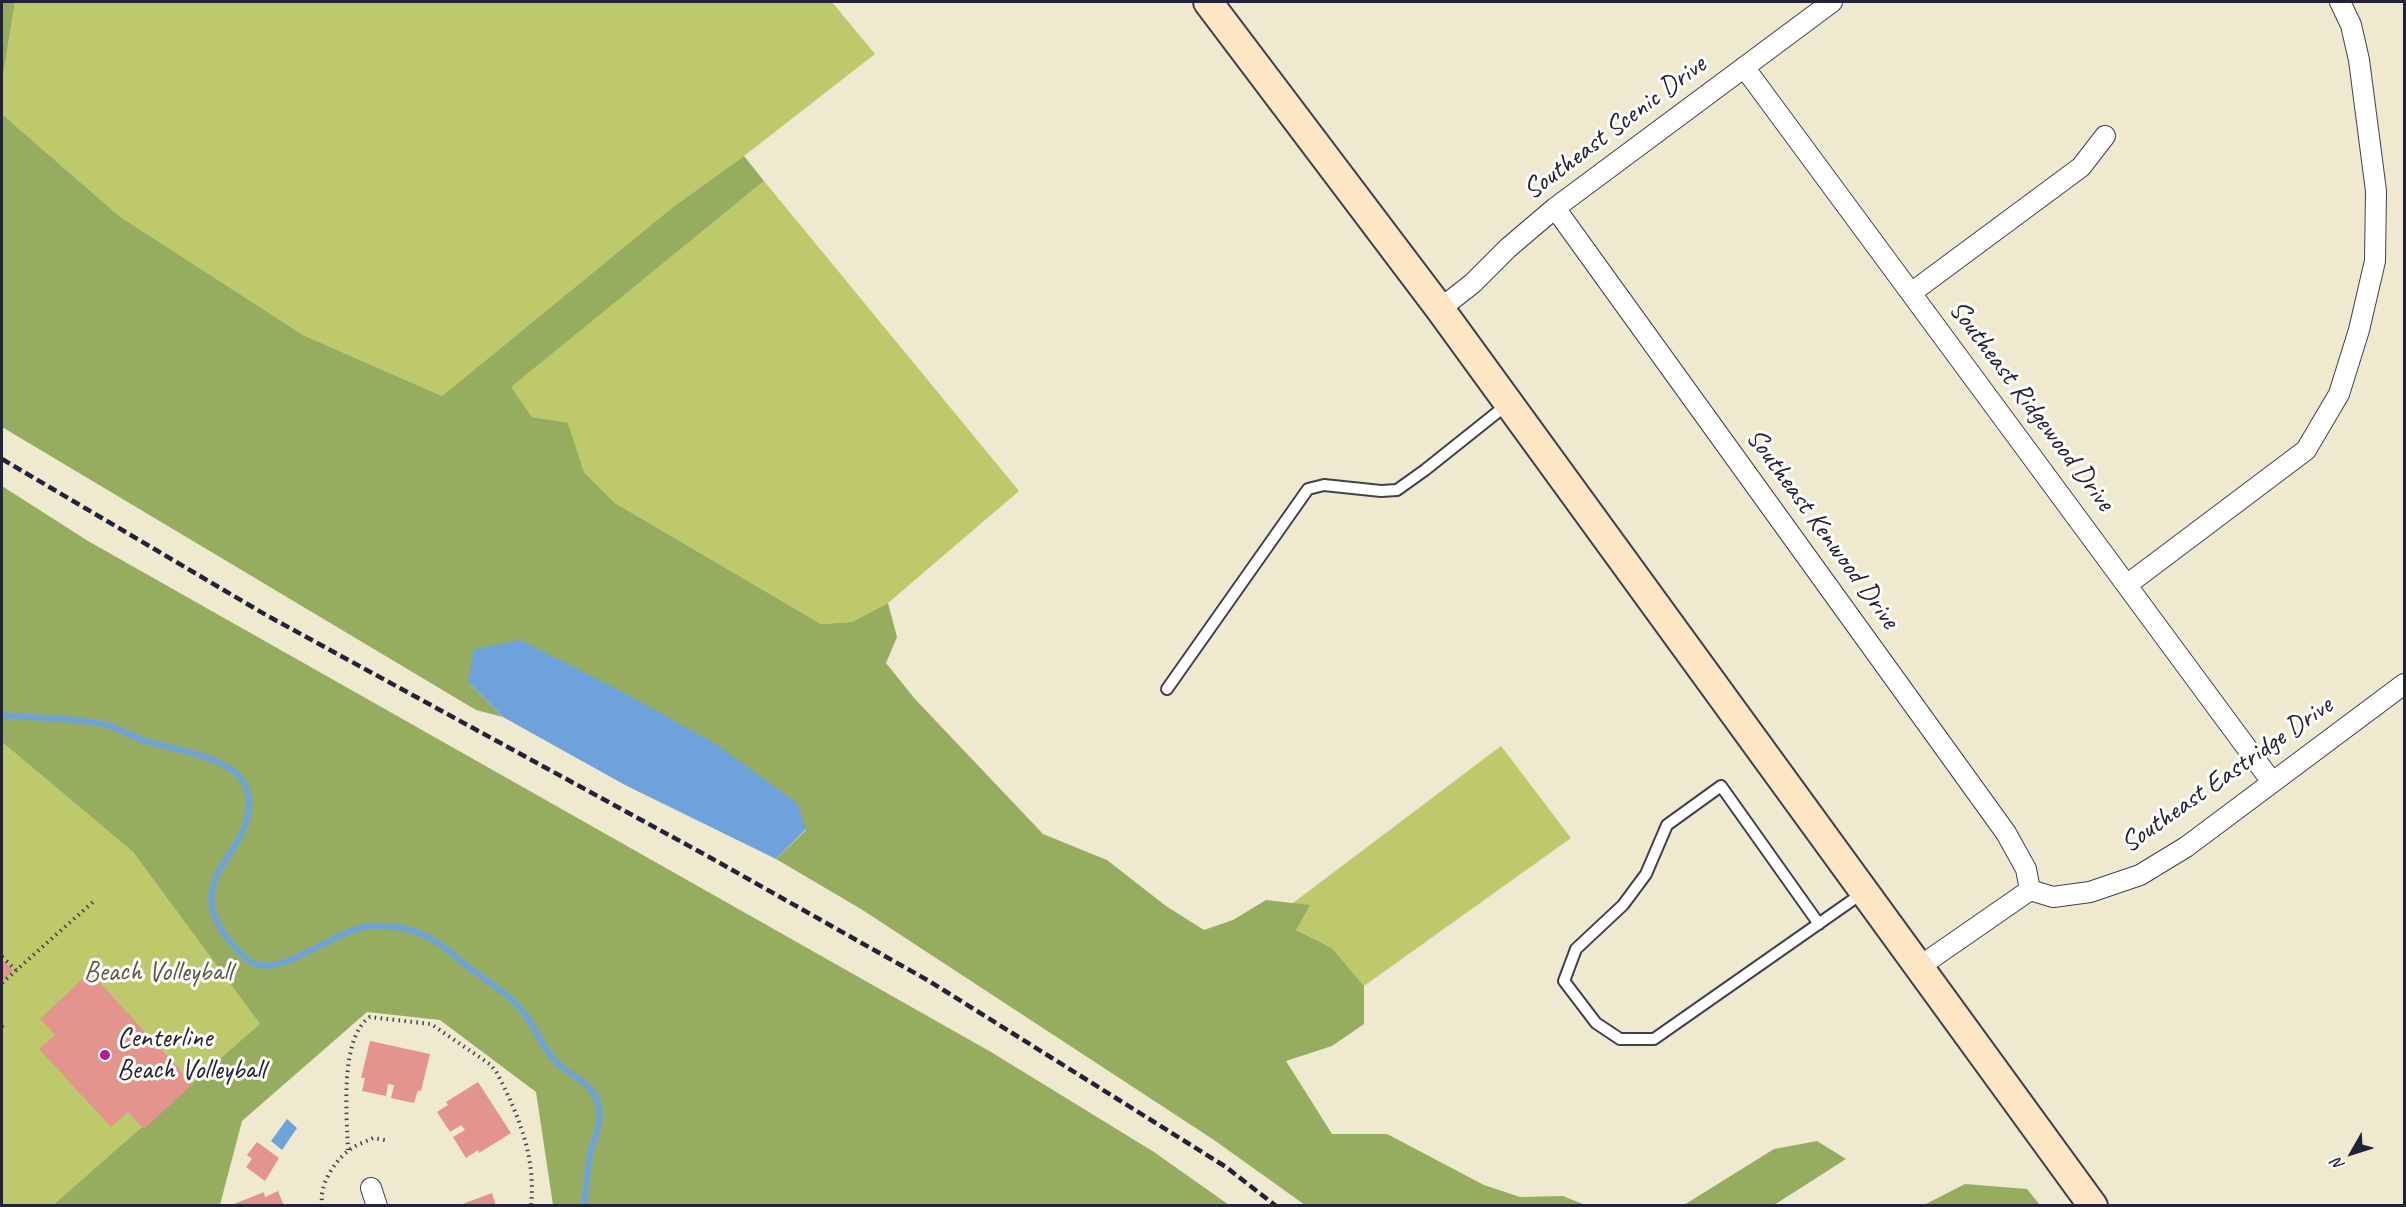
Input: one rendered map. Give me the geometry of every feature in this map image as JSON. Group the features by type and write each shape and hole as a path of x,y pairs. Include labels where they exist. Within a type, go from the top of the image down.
{"main road":[{"path":"1208,2 1440,309 2093,1206"}],"street":[{"name":"Southeast Scenic Drive","path":"1440,309 1473,283 1508,248 1555,208 1832,2"},
{"path":"2128,584 2306,450 2339,394 2359,330 2375,261 2376,203 2359,60 2351,26 2340,2"},
{"name":"Southeast Ridgewood Drive","path":"1744,67 2272,782"},
{"path":"1911,293 2081,167 2105,136"},
{"name":"Southeast Kenwood Drive","path":"1555,208 2006,832 2026,869 2030,890"},
{"name":"Southeast Eastridge Drive","path":"2030,890 2053,897 2090,892 2140,875 2186,847 2404,684"},
{"path":"1919,967 2030,890"}],"lane":[{"path":"1167,689 1308,489 1324,485 1381,491 1397,490 1509,403"},
{"path":"1819,924 1721,786 1667,825 1647,874 1623,905 1576,949 1564,981 1596,1023 1620,1039 1654,1039 1819,924 1864,892"}],"path":[{"path":"2,983 94,901"},
{"path":"2,957 16,970"},
{"path":"348,1150 346,1080 351,1055 362,1023 370,1017 431,1024 491,1065 497,1073 524,1131 533,1184 531,1206"},
{"path":"323,1206 321,1202 325,1184 332,1169 348,1150 373,1138 385,1140"}],"green space":[{"path":"2,2 15,2 2,82"},
{"path":"15,2 832,2 875,54 744,156 673,207 442,396 303,335 119,216 2,114 2,82"},
{"path":"2,114 119,216 303,335 442,396 673,207 744,156 764,181 511,387 532,417 568,423 584,472 615,503 821,624 852,622 888,603 897,637 886,663 915,699 1043,834 1107,860 1166,906 1204,930 1233,920 1266,900 1310,905 1296,930 1332,948 1364,986 1364,1024 1332,1046 1286,1061 1332,1134 1387,1134 1484,1185 1520,1197 1563,1196 1585,1205 1305,1205 1214,1140 861,909 776,859 806,830 468,682 503,717 476,710 2,427"},
{"path":"764,181 1019,491 888,603 852,622 821,624 615,503 584,472 568,424 532,417 510,387"},
{"path":"2,486 88,541 991,1052 1154,1152 1229,1205 553,1205 536,1092 440,1020 367,1012 242,1121 220,1205 53,1205 260,1024 133,852 2,742"},
{"name":"Beach Volleyball","path":"2,742 133,852 261,1025 53,1205 2,1205"},
{"path":"1501,746 1571,838 1364,986 1332,948 1296,930 1293,903"},
{"path":"1817,1141 1846,1159 1774,1205 1684,1205 1774,1149"},
{"path":"1965,1184 2027,1189 2040,1205 1924,1205"}],"water":[{"path":"520,640 619,690 716,744 797,803 806,829 776,859 625,785 503,717 468,682 474,649"},
{"path":"287,1119 297,1128 282,1150 271,1141"}],"building":[{"path":"2,960 13,970 2,983"},
{"name":"Centerline Beach Volleyball","path":"90,972 193,1084 144,1129 128,1112 111,1127 39,1049 55,1035 40,1019"},
{"path":"370,1041 430,1054 421,1091 418,1090 414,1103 391,1098 394,1085 388,1084 386,1096 362,1091 365,1078 361,1078"},
{"path":"478,1082 511,1133 479,1153 478,1150 466,1158 453,1137 465,1130 461,1125 450,1132 437,1112 448,1105 446,1102"},
{"path":"257,1142 279,1158 265,1181 246,1167 252,1159 247,1155"},
{"path":"278,1191 284,1206 229,1206 264,1192 265,1197"},
{"path":"492,1193 496,1206 460,1206 460,1205"}],"waterway":[{"path":"2,715 71,720 111,726 148,742 219,762 241,779 247,790 249,811 244,829 215,880 211,898 215,918 230,941 241,954 255,964 267,966 281,963 343,934 372,926 389,926 431,938 507,996 526,1016 556,1062 588,1087 596,1098 600,1115 589,1161 584,1206"}],"railway":[{"path":"2,459 266,615 711,858 929,981 1226,1167 1276,1206"}],"place":[{"name":"Centerline Beach Volleyball","path":"105,1055"}]}
